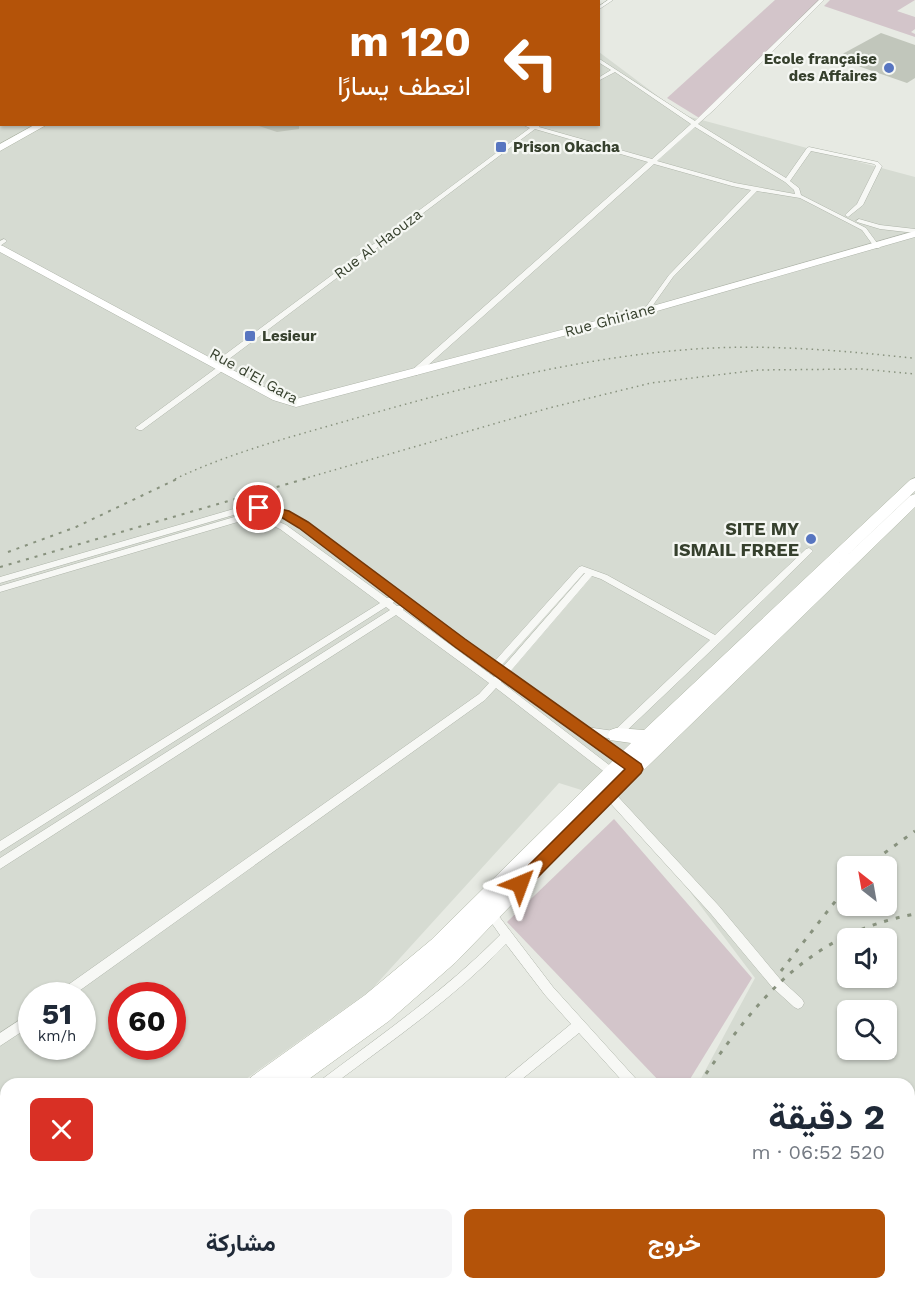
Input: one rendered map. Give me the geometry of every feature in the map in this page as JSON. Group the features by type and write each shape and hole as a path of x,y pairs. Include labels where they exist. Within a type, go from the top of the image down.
{"main road":[{"path":"0,148 40,126"},
{"path":"630,764 649,737 915,483"},
{"path":"266,1078 372,1002 406,974 915,499"},
{"path":"616,735 649,737"},
{"path":"294,1078 382,1014 417,985 490,915 603,789"}],"street":[{"path":"414,373 693,126 822,0"},
{"path":"600,61 693,126 795,193 861,227 877,247"},
{"path":"600,66 612,71"},
{"path":"600,79 612,71"},
{"path":"537,126 653,162 724,181 755,189 795,193"},
{"name":"Rue Al Haouza","path":"140,428 221,364 537,126"},
{"path":"693,126 787,181 795,193"},
{"path":"787,181 811,149 876,163 879,166 860,205 848,215"},
{"path":"724,181 795,193 866,224 915,233"},
{"path":"646,311 671,276 755,189"},
{"path":"870,236 886,228"},
{"name":"Rue Ghiriane","path":"304,402 646,311 877,247 915,233"},
{"name":"Rue d'El Gara","path":"1,243 221,364 278,398 291,403 304,402"},
{"path":"0,580 237,511 265,508 281,513 303,525 435,624 630,764"},
{"path":"273,522 281,513"},
{"path":"0,589 242,518 258,517 273,522 290,532 487,677 492,687 617,776"},
{"path":"584,731 616,735 809,551"},
{"path":"487,677 578,571 584,569 717,640"},
{"path":"81,982 492,687 591,572"},
{"path":"0,847 398,596"},
{"path":"0,864 408,603"},
{"path":"425,631 435,624"},
{"path":"131,765 139,775"},
{"path":"603,789 715,910 776,983 798,1003"},
{"path":"490,915 579,1025 628,1078"},
{"path":"334,1078 452,988 506,936"},
{"path":"514,1078 579,1025"},
{"path":"0,1040 18,1028"}],"shaded area":[{"path":"775,0 822,0 701,119 667,98"},
{"path":"830,0 915,0 897,11 915,17 915,29 911,32 915,34 915,37 824,6"},
{"path":"600,53 683,115 915,177 915,1078 701,1078 755,978 623,803 559,783 371,990 247,1078 0,1078 0,126 600,126"},
{"path":"614,819 752,978 691,1078 656,1078 507,922"}],"building":[{"name":"Ecole française des Affaires","path":"881,33 915,45 915,78 907,83 835,58"},
{"path":"259,126 299,126 299,129 277,132"}],"railway":[{"path":"175,479 243,452 313,430 491,382 579,364 667,351 737,347 812,349 912,358"},
{"path":"303,479 549,408 651,383 758,370 862,369 915,374"},
{"path":"8,552 76,527 179,478"},
{"path":"0,567 308,478"},
{"path":"880,856 915,831"},
{"path":"781,971 837,899"},
{"path":"703,1078 742,1024 765,998 815,954 844,937 877,924 915,914"}],"place":[{"name":"Ecole française des Affaires","path":"889,68"},
{"name":"Prison Okacha","path":"501,147"},
{"name":"Lesieur","path":"250,336"},
{"name":"SITE MY ISMAIL FRREE","path":"811,539"}],"route":[{"path":"259,508 295,519 460,643 636,769 608,794 520,884"}]}
